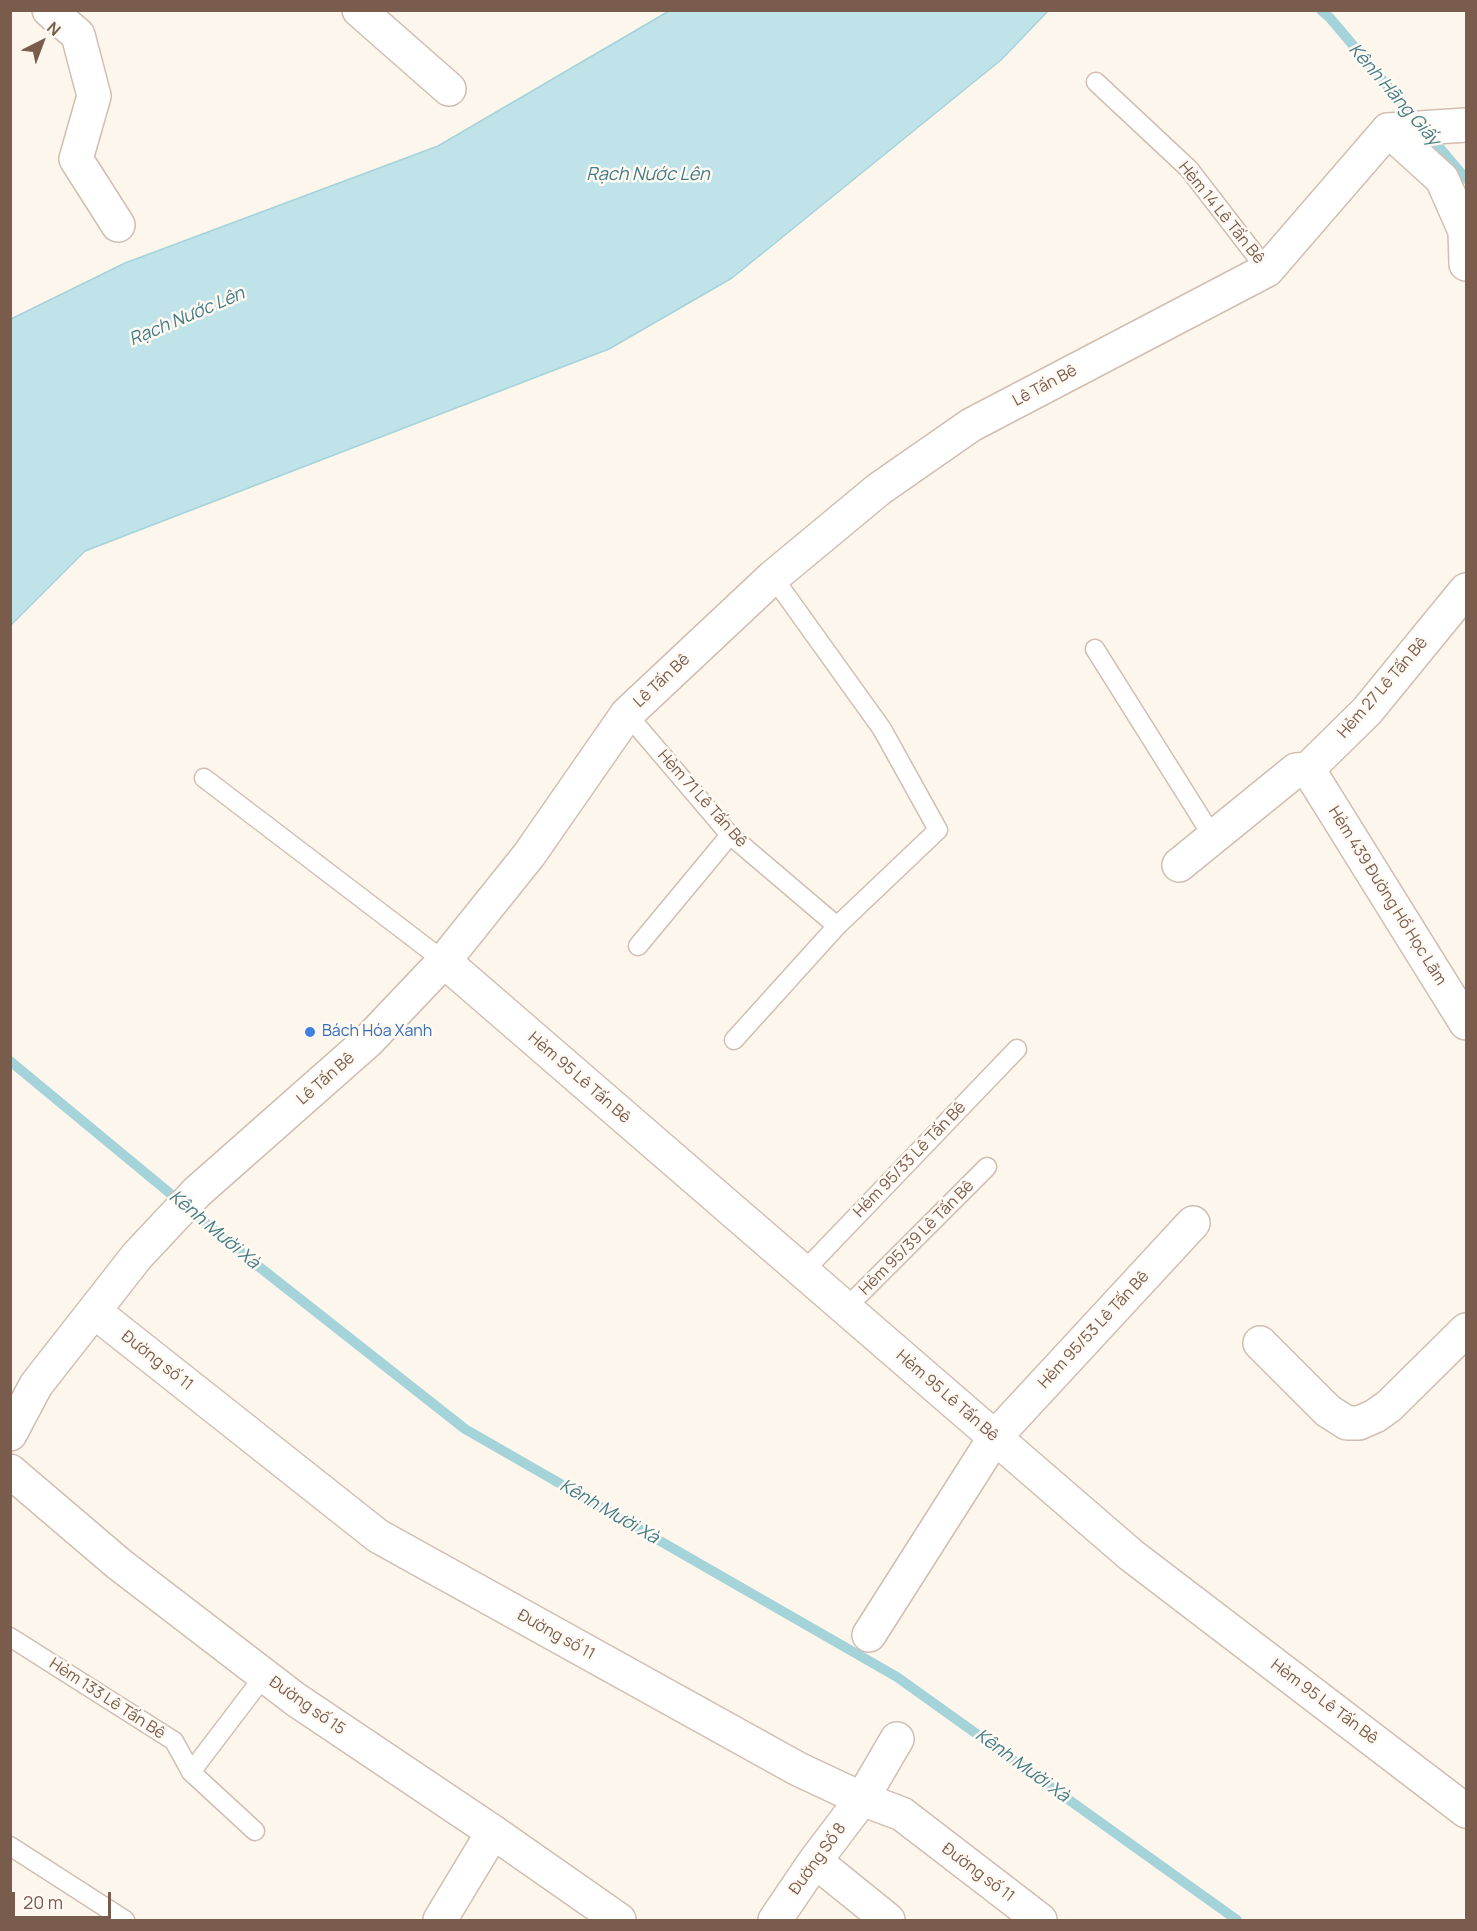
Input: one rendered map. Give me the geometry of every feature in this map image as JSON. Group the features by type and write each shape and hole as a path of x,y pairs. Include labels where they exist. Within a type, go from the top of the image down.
{"street":[{"path":"50,10 78,35 94,96 76,159 118,225"},
{"path":"359,10 449,88"},
{"path":"1388,130 1467,125"},
{"path":"1388,130 1442,179 1466,230 1467,264"},
{"name":"Lê Tấn Bê","path":"10,1434 36,1385 137,1256 197,1192 368,1041 444,960 529,855 627,714 773,577 879,489 971,425 1267,270 1388,130"},
{"name":"Hẻm 27 Lê Tấn Bê","path":"1179,864 1296,770 1308,769 1367,711 1467,590"},
{"name":"Hẻm 439 Đường Hồ Học Lãm","path":"1308,769 1467,1023"},
{"name":"Hẻm 95 Lê Tấn Bê","path":"444,960 1131,1555 1467,1811"},
{"name":"Hẻm 95/53 Lê Tấn Bê","path":"869,1635 995,1437 1193,1223"},
{"name":"Đường số 11","path":"95,1312 378,1536 798,1769 902,1815 1040,1920"},
{"path":"1260,1343 1328,1411 1347,1423 1359,1423 1389,1406 1467,1330"},
{"name":"Đường số 15","path":"10,1471 119,1564 295,1699 619,1920"},
{"name":"Đường Số 8","path":"775,1920 815,1861 862,1799 897,1739"},
{"path":"440,1920 493,1832"},
{"path":"815,1861 888,1920"}],"lane":[{"name":"Hẻm 14 Lê Tấn Bê","path":"1096,82 1189,169 1267,270"},
{"path":"735,1040 837,926 938,830 882,729 773,577"},
{"path":"1095,649 1213,837"},
{"name":"Hẻm 71 Lê Tấn Bê","path":"627,714 730,834 837,926"},
{"path":"204,778 444,960"},
{"path":"638,946 730,834"},
{"name":"Hẻm 95/33 Lê Tấn Bê","path":"803,1272 1017,1049"},
{"name":"Hẻm 95/39 Lê Tấn Bê","path":"846,1308 987,1167"},
{"name":"Hẻm 133 Lê Tấn Bê","path":"10,1637 174,1741 191,1772 255,1831"},
{"path":"191,1772 264,1676"},
{"path":"10,1846 124,1920"}],"water":[{"name":"Rạch Nước Lên","path":"669,11 1048,11 1001,60 732,278 609,349 85,551 11,625 11,319 125,263 438,146"}],"waterway":[{"name":"Kênh Hãng Giấy","path":"1321,10 1466,179"},
{"name":"Kênh Mười Xà","path":"10,1061 253,1262 465,1429 897,1677 1237,1920"}],"place":[{"name":"Bách Hóa Xanh","path":"310,1032"}]}
